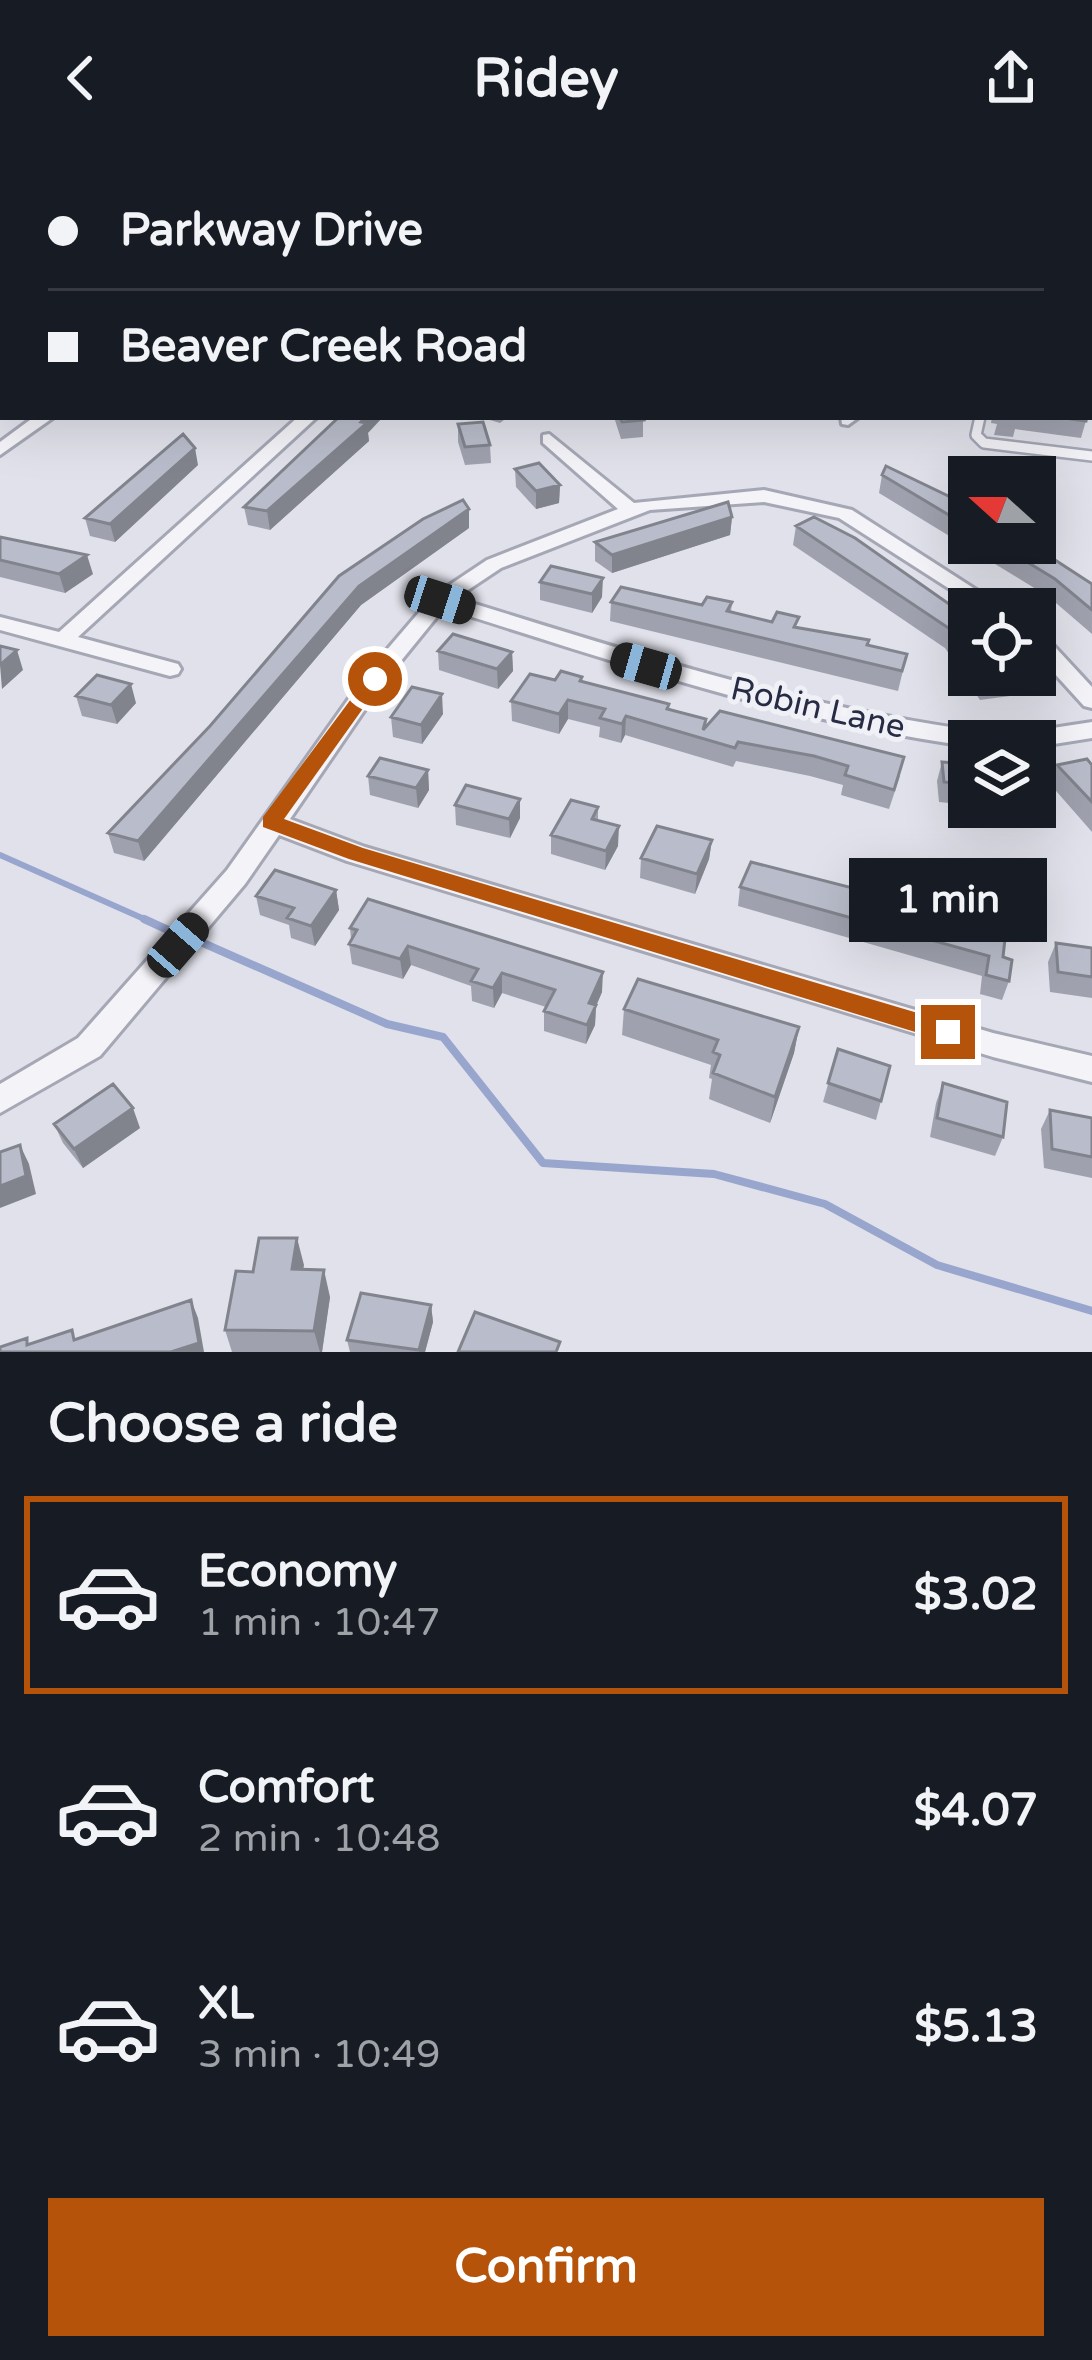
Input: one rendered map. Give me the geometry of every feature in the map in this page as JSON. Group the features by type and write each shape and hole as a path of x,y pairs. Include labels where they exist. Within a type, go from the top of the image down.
{"street":[{"path":"0,450 41,420"},
{"path":"63,640 305,420"},
{"path":"550,440 630,510"},
{"path":"0,1100 89,1047 236,878 271,822 440,600 512,555 630,510 701,497 764,496 845,514 962,588"},
{"name":"Robin Lane","path":"440,600 689,678 948,735"},
{"path":"0,623 170,669"},
{"path":"1056,661 1092,701"},
{"path":"1056,736 1092,730"},
{"path":"271,822 356,854 993,1045 1092,1069"}],"lane":[{"path":"979,420 976,435 984,442 1092,456"}],"building":[{"path":"336,420 367,423 267,511 244,507"},
{"path":"483,422 490,445 465,447 458,424"},
{"path":"183,434 195,448 110,524 85,518"},
{"path":"539,463 560,485 536,491 515,469"},
{"path":"886,466 948,496 948,514 882,475"},
{"path":"463,500 469,509 359,586 138,841 108,833 210,726 339,576 423,519"},
{"path":"728,502 732,517 612,555 595,542"},
{"path":"814,517 855,538 948,603 948,628 796,526"},
{"path":"0,537 87,555 59,574 0,560"},
{"path":"1056,561 1092,584 1092,610 1030,564"},
{"path":"551,566 603,578 592,594 540,582"},
{"path":"621,587 702,605 707,597 732,602 727,611 772,622 777,612 799,617 794,627 869,640 867,645 907,654 902,671 611,602"},
{"path":"453,634 512,652 497,669 438,651"},
{"path":"0,646 17,650 0,665"},
{"path":"561,671 706,719 703,730 720,711 904,757 894,790 845,775 848,766 814,756 738,742 735,748 626,716 622,724 600,718 605,709 568,700 559,714 511,701 530,674 555,680"},
{"path":"97,675 131,684 111,705 76,696"},
{"path":"412,687 442,694 421,725 391,717"},
{"path":"380,758 428,770 416,788 368,776"},
{"path":"1087,759 1092,765 1092,802 1057,765"},
{"path":"942,762 948,762 948,782 944,782"},
{"path":"466,785 520,799 509,819 455,805"},
{"path":"571,800 598,807 592,819 619,826 606,851 551,835"},
{"path":"657,826 712,840 697,874 641,858"},
{"path":"751,862 938,910 940,900 961,905 959,918 1006,930 1003,957 1012,960 1009,981 986,975 989,956 740,887"},
{"path":"275,870 336,890 311,926 287,918 294,908 256,896"},
{"path":"368,899 603,972 589,1003 596,1005 587,1025 544,1011 555,990 502,973 493,988 471,981 478,969 408,946 400,959 349,944 357,930 350,928"},
{"path":"1056,943 1092,948 1092,977 1058,972"},
{"path":"638,979 799,1027 775,1097 713,1073 720,1055 713,1052 718,1040 624,1009"},
{"path":"838,1049 890,1066 881,1101 828,1083"},
{"path":"943,1083 1007,1102 1003,1137 937,1118"},
{"path":"113,1084 133,1108 74,1149 54,1124"},
{"path":"1050,1110 1092,1118 1092,1157 1052,1149"},
{"path":"20,1145 26,1176 0,1186 0,1152"},
{"path":"259,1238 297,1238 292,1269 324,1270 314,1331 225,1330 236,1271 253,1272"},
{"path":"361,1293 431,1305 419,1350 347,1340"},
{"path":"191,1300 199,1343 171,1352 0,1352 0,1347 27,1338 27,1345 72,1330 74,1340"},
{"path":"475,1312 560,1342 556,1352 458,1352"}],"waterway":[{"path":"0,855 151,922"},
{"path":"144,919 168,930"},
{"path":"203,943 387,1024 443,1037 543,1163 714,1174 825,1204 937,1265 1092,1311"}],"route":[{"path":"375,679 271,822 356,854 948,1032"}]}
